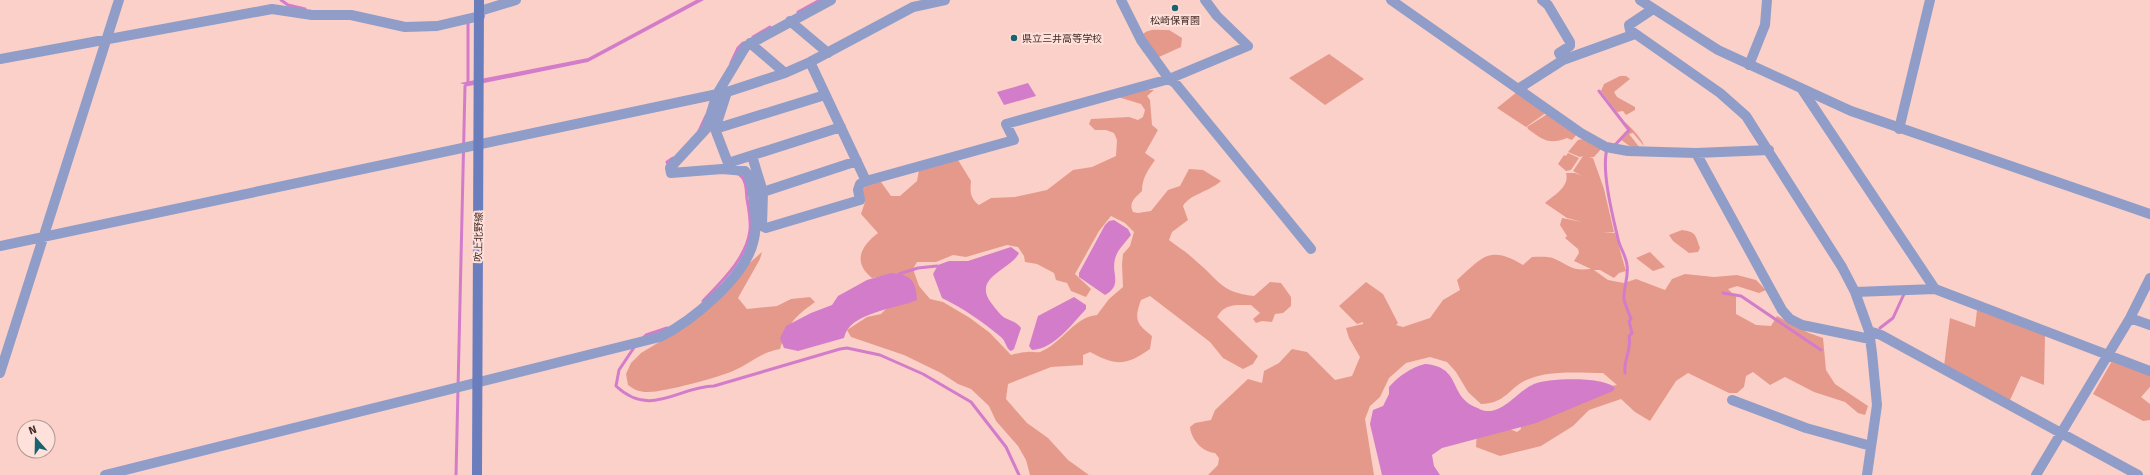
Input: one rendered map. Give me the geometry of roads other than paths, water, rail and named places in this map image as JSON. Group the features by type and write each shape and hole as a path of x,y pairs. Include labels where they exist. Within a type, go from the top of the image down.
{"main road":[{"name":"吹上北野線","path":"477,475 476,381 480,145 479,0"}],"street":[{"path":"0,373 119,0"},
{"path":"0,59 272,9 312,15 351,15 405,27 437,26 516,0"},
{"path":"831,0 750,42 746,46 717,94 706,129 670,168 671,173 725,166 841,127"},
{"path":"0,246 727,92 785,74 828,53 913,7 945,0"},
{"path":"1121,0 1141,40 1169,79 1175,83 1204,115 1265,195 1310,249"},
{"path":"752,156 763,192 762,226 766,228 860,200 858,190 860,184 866,181 1014,140 1006,124 1169,79 1248,46 1217,16 1205,0"},
{"path":"1391,0 1581,133 1606,147 1628,151 1696,153 1769,150"},
{"path":"1542,0 1548,5 1570,42 1570,46 1559,53 1562,60"},
{"path":"1640,0 1718,50 1803,91 1899,129 2150,214"},
{"path":"1749,65 1762,37 1768,10 1767,0"},
{"path":"1899,129 1930,0"},
{"path":"1654,9 1629,25 1630,30 1736,106 1746,116 1842,267 1855,292 1869,335 1877,405 1867,475"},
{"path":"790,21 828,53"},
{"path":"1518,89 1562,60 1635,34"},
{"path":"750,42 785,74"},
{"path":"810,62 866,181"},
{"path":"1803,91 1935,289"},
{"path":"725,166 715,129 727,92"},
{"path":"715,129 826,95"},
{"path":"1696,153 1782,310 1790,319 1802,324 1869,335 1881,335 2138,475"},
{"path":"763,192 857,161"},
{"path":"105,475 647,339 655,340 676,330 694,316 725,286 741,266 753,240 756,223 755,201 748,174 745,171 725,166"},
{"path":"2036,475 2062,434 2130,318 2150,278"},
{"path":"1855,292 1935,289 2150,371"},
{"path":"2130,318 2150,325"},
{"path":"1732,400 1806,428 1871,446"}],"waterway":[{"path":"281,0 288,5 305,9"},
{"path":"798,12 820,0"},
{"path":"456,475 465,86 468,84 468,20"},
{"path":"753,37 770,27"},
{"path":"731,63 738,48 743,43"},
{"path":"1599,91 1629,130 1614,146"},
{"path":"699,131 706,116"},
{"path":"1607,149 1605,169 1608,194 1618,239 1627,265 1624,299 1631,319 1629,321 1632,333 1629,336 1630,341 1625,364 1625,373"},
{"path":"669,167 667,162 673,158"},
{"path":"703,301 718,286 739,260 748,240 750,215 745,182 739,174"},
{"path":"899,274 918,268 937,266"},
{"path":"1723,293 1741,296 1821,350"},
{"path":"1880,328 1893,318 1904,294"},
{"path":"643,338 646,335 667,328"},
{"path":"635,346 619,370 616,386 629,395 641,400 653,401 701,387 714,386 840,349 847,348 880,355 923,374 971,402 1006,447 1019,475"}],"place":[{"name":"松崎保育園","path":"1175,8"},
{"name":"県立三井高等学校","path":"1014,38"}]}
